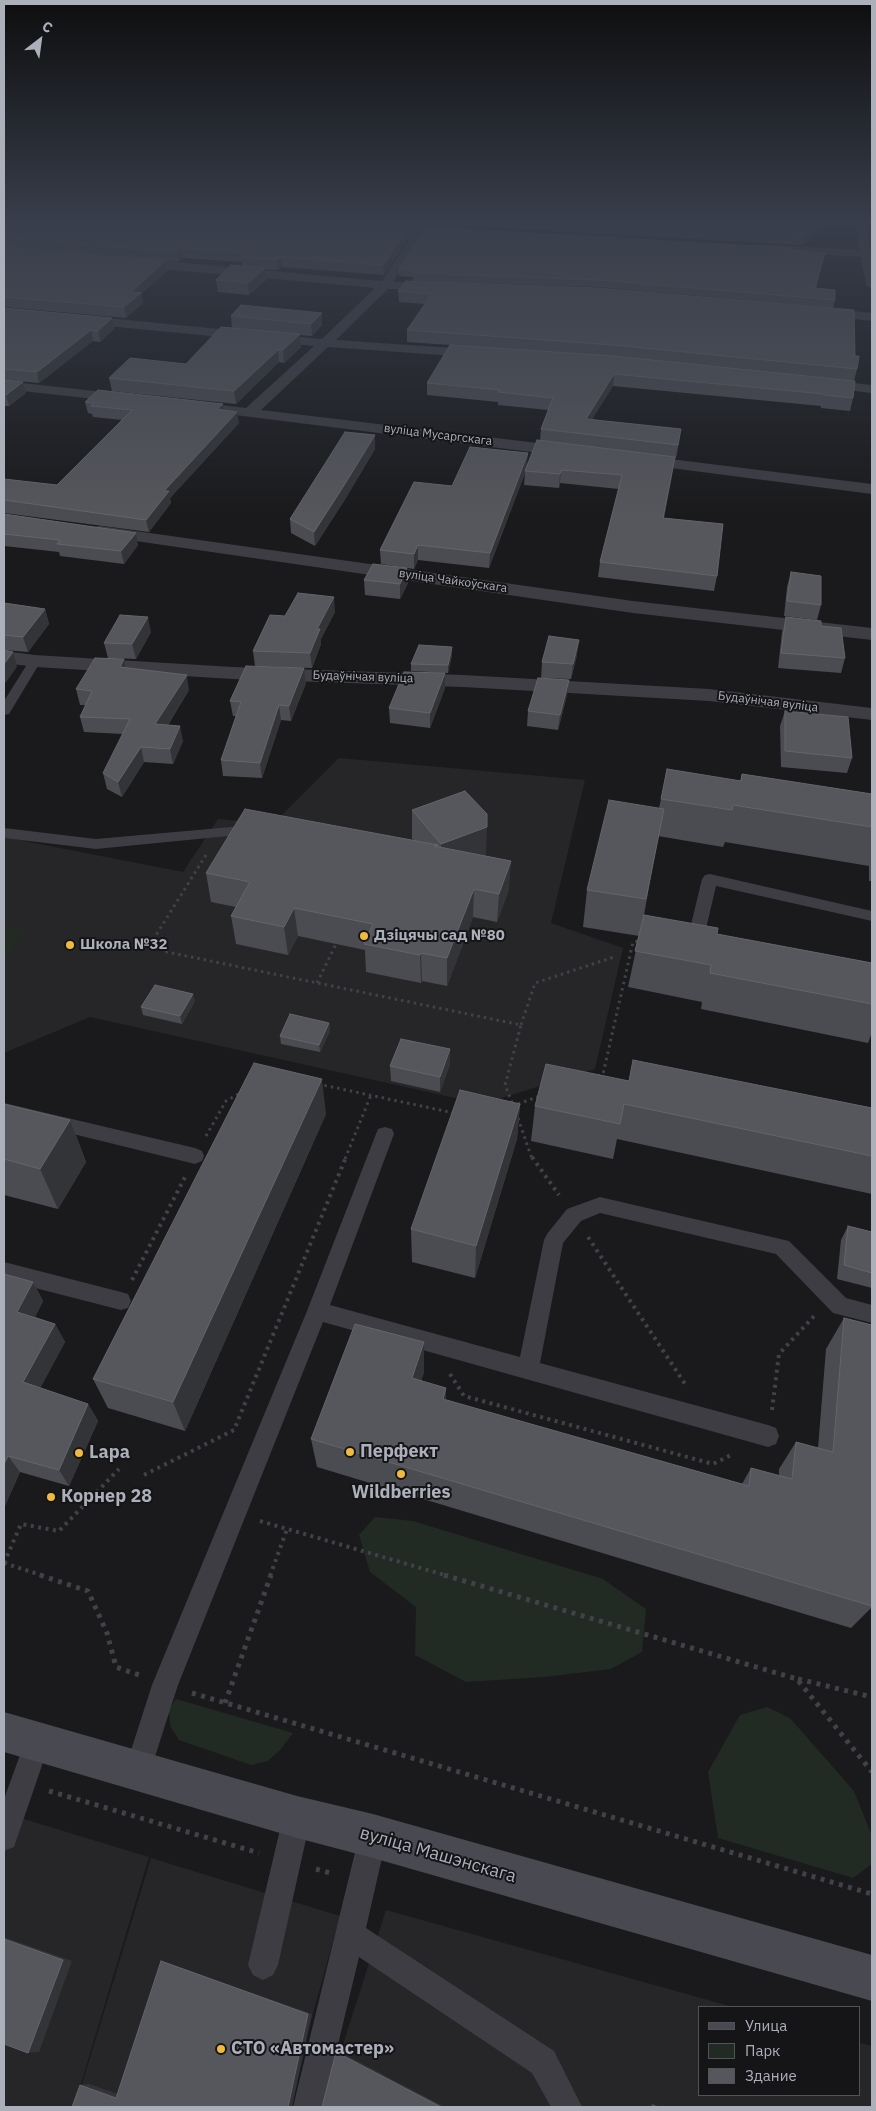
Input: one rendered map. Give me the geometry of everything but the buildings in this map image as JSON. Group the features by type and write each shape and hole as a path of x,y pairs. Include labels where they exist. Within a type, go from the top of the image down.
{"main road":[{"name":"вуліца Машэнскага","path":"20,1737 297,1818 373,1836 872,1978"}],"street":[{"path":"113,323 325,343 493,354"},
{"path":"250,412 346,323"},
{"path":"805,382 872,389"},
{"path":"4,385 142,400"},
{"name":"вуліца Мусаргскага","path":"171,403 586,453"},
{"path":"625,458 872,489"},
{"name":"вуліца Чайкоўскага","path":"78,528 633,607 872,634"},
{"name":"Будаўнічая вуліца","path":"4,657 35,661 233,673 463,681 708,695 872,714"}],"lane":[{"path":"4,711 35,661"},
{"path":"4,833 96,844 253,830 273,833"},
{"path":"724,942 696,937 710,879 872,916"},
{"path":"4,1110 195,1156"},
{"path":"138,1772 165,1685 317,1311 385,1134"},
{"path":"528,1370 554,1240 574,1215 600,1205 782,1247 840,1306 872,1314"},
{"path":"4,1271 121,1301"},
{"path":"317,1311 768,1436"},
{"path":"4,1838 22,1784 20,1737"},
{"path":"263,1964 297,1818"},
{"path":"308,2107 373,1836"},
{"path":"350,1934 543,2062 567,2107"}],"path":[{"path":"220,833 153,940 168,952 520,1025"},
{"path":"594,1077 603,1074 633,942 642,941"},
{"path":"317,983 336,944"},
{"path":"513,1106 505,1084 520,1025 535,983 614,957"},
{"path":"313,1083 458,1114"},
{"path":"121,1301 195,1156 226,1101 250,1088"},
{"path":"504,1109 549,1093"},
{"path":"144,1475 234,1430 371,1095"},
{"path":"516,1115 533,1160 574,1215 709,1420"},
{"path":"119,1469 59,1531 21,1524 4,1563 88,1591 107,1634 116,1667 165,1685 872,1894"},
{"path":"235,1514 797,1679 872,1697"},
{"path":"226,1702 287,1529"},
{"path":"797,1679 872,1772"},
{"path":"22,1784 361,1882"}],"shaded area":[{"name":"Дзіцячы сад №80","path":"339,758 585,780 551,923 623,948 595,1069 482,1104 90,1017 4,1053 4,837 183,872 218,819 273,824"},
{"path":"4,1813 149,1857 74,2107 4,2107"},
{"path":"151,1858 340,1916 287,2107 75,2107"},
{"path":"386,1910 729,2006 698,2006 698,2096 861,2096 861,2043 872,2046 872,2107 323,2107"}],"green space":[{"path":"4,925 26,930 4,959"},
{"path":"375,1517 413,1521 603,1579 646,1609 642,1652 611,1669 544,1677 466,1682 415,1655 416,1607 370,1572 359,1535"},
{"path":"176,1699 293,1733 280,1750 268,1761 251,1765 179,1740 170,1726 169,1710"},
{"path":"767,1707 790,1718 854,1791 872,1836 872,1864 853,1878 718,1838 708,1772 740,1715"}],"place":[{"name":"Дзіцячы сад №80","path":"364,936"},
{"name":"Школа №32","path":"70,945"},
{"name":"Перфект","path":"350,1452"},
{"name":"Lapa","path":"79,1453"},
{"name":"Wildberries","path":"401,1474"},
{"name":"Корнер 28","path":"51,1497"},
{"name":"СТО «Автомастер»","path":"221,2049"}]}
